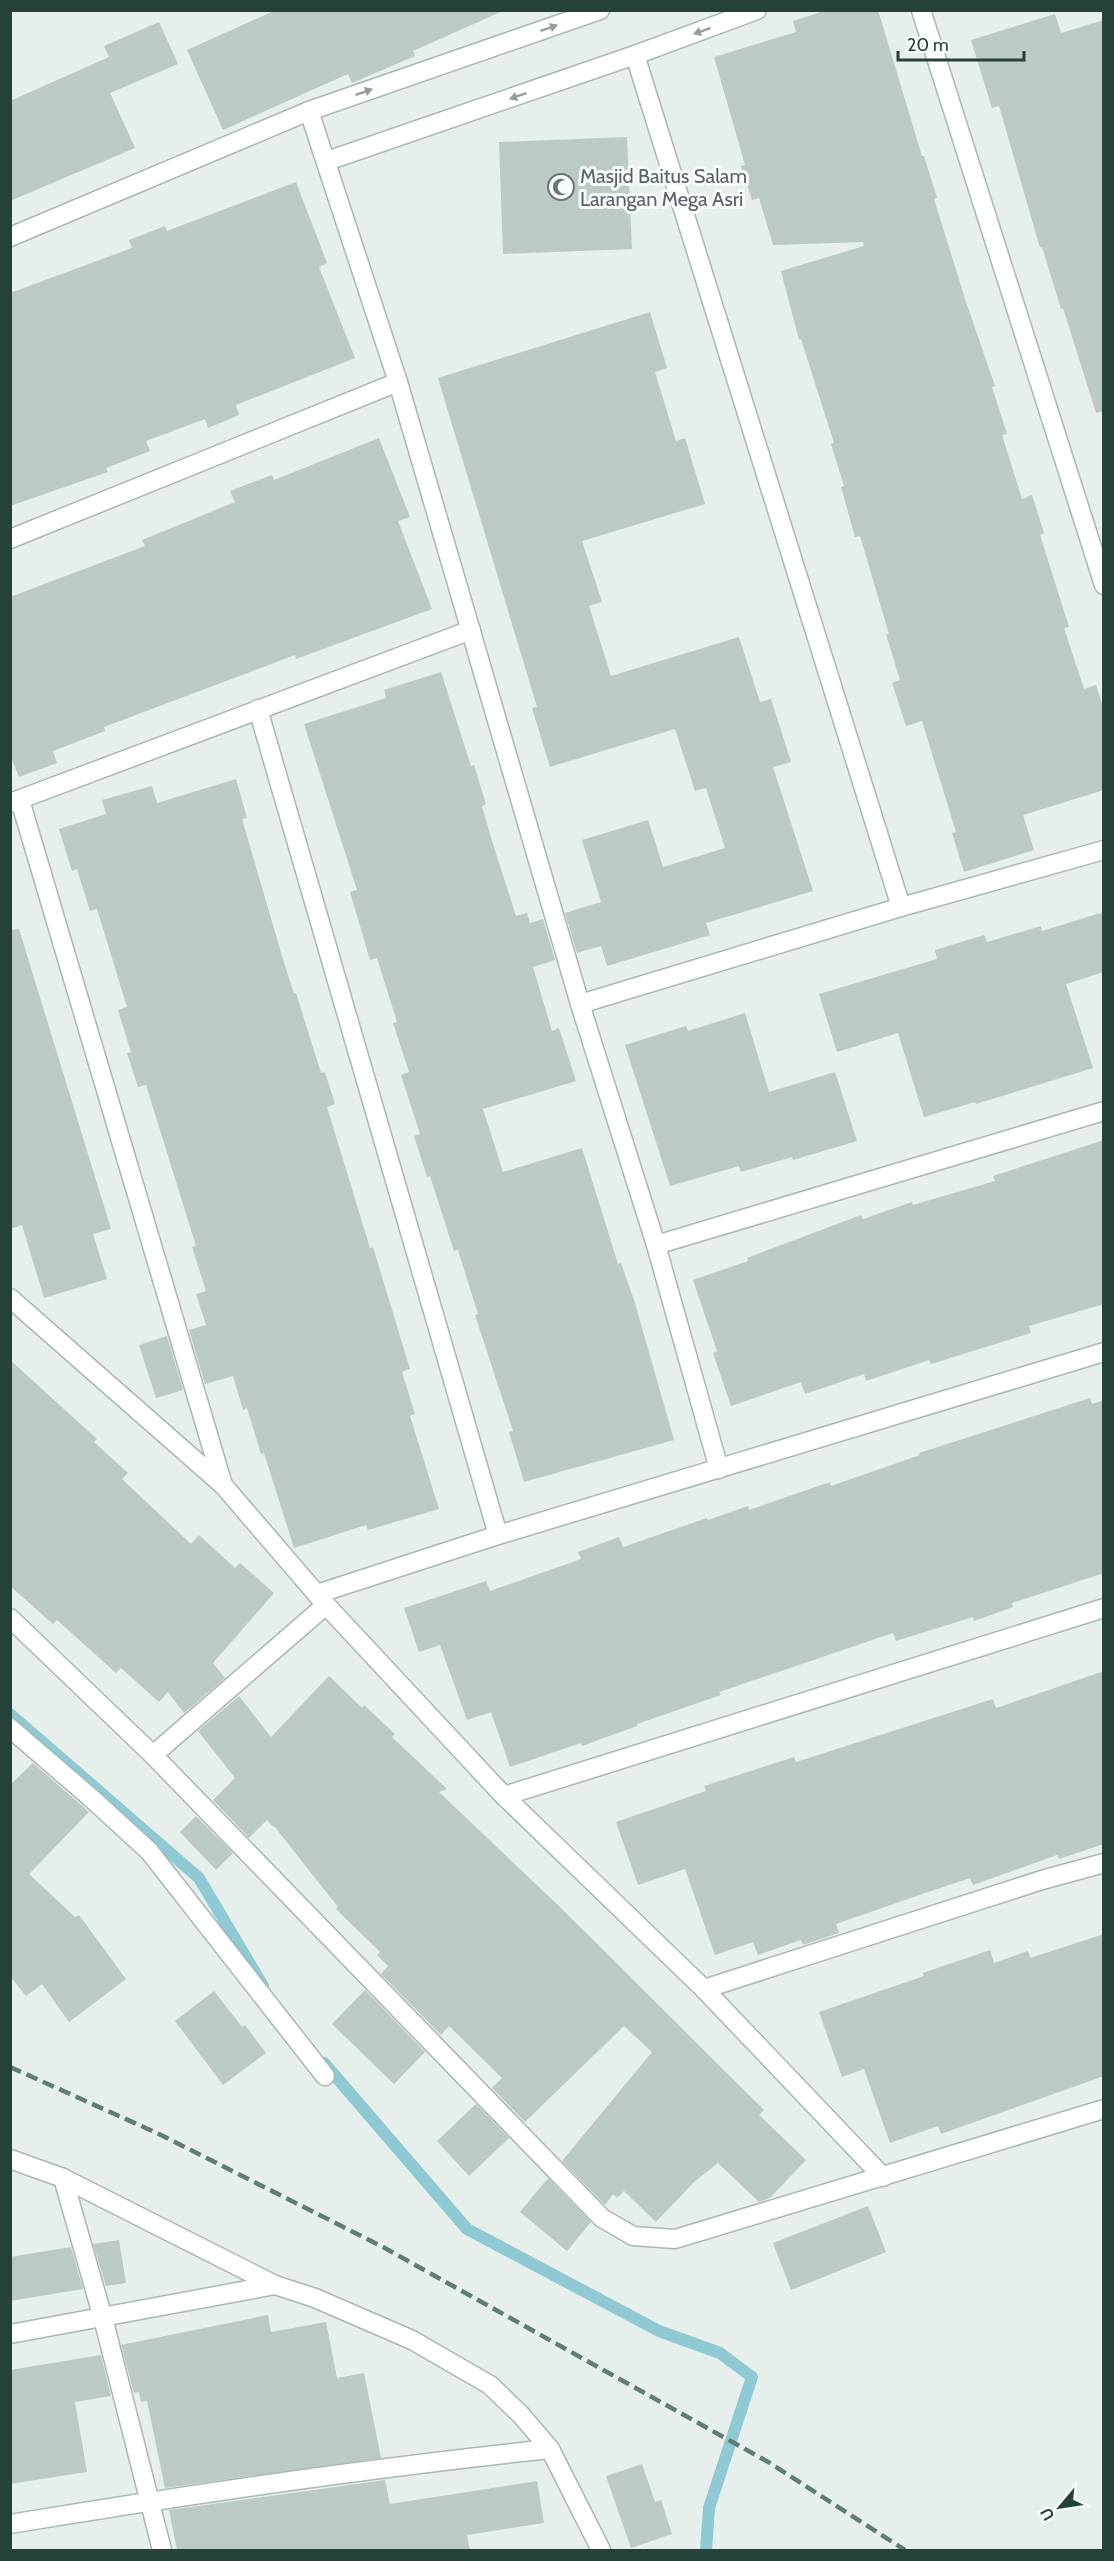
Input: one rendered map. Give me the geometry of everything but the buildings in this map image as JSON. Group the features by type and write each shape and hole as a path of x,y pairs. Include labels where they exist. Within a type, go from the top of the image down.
{"street":[{"path":"10,237 309,111 600,10"},
{"path":"327,161 635,55 757,10"},
{"path":"921,10 1104,585"},
{"path":"635,55 901,908"},
{"path":"309,111 398,382 580,1005 656,1245 719,1469"},
{"path":"10,539 398,382"},
{"path":"223,1485 15,802 471,630"},
{"path":"258,709 498,1535"},
{"path":"580,1005 901,908 1104,850"},
{"path":"656,1245 1104,1111"},
{"path":"10,1298 223,1485 322,1599 504,1796 704,1989 883,2177"},
{"path":"153,1755 322,1599 498,1535 1104,1352"},
{"path":"504,1796 1104,1608"},
{"path":"10,1618 153,1755 602,2218 633,2236 675,2239 1104,2109"},
{"path":"10,1728 148,1851 325,2076"},
{"path":"704,1989 1042,1880 1104,1863"},
{"path":"10,2159 63,2178 275,2285 315,2298 412,2340 489,2385 521,2415 550,2449 601,2550"},
{"path":"63,2178 103,2318 162,2550"},
{"path":"10,2334 275,2285"},
{"path":"10,2524 150,2500 400,2465 550,2449"}],"waterway":[{"path":"10,1714 199,1878 263,1986"},
{"path":"324,2063 467,2229 659,2331 720,2353 752,2377 709,2508 706,2550"}],"railway":[{"path":"10,2067 159,2134 383,2247 770,2463 905,2550"}],"place":[{"name":"Masjid Baitus Salam Larangan Mega Asri","path":"561,187"}]}
